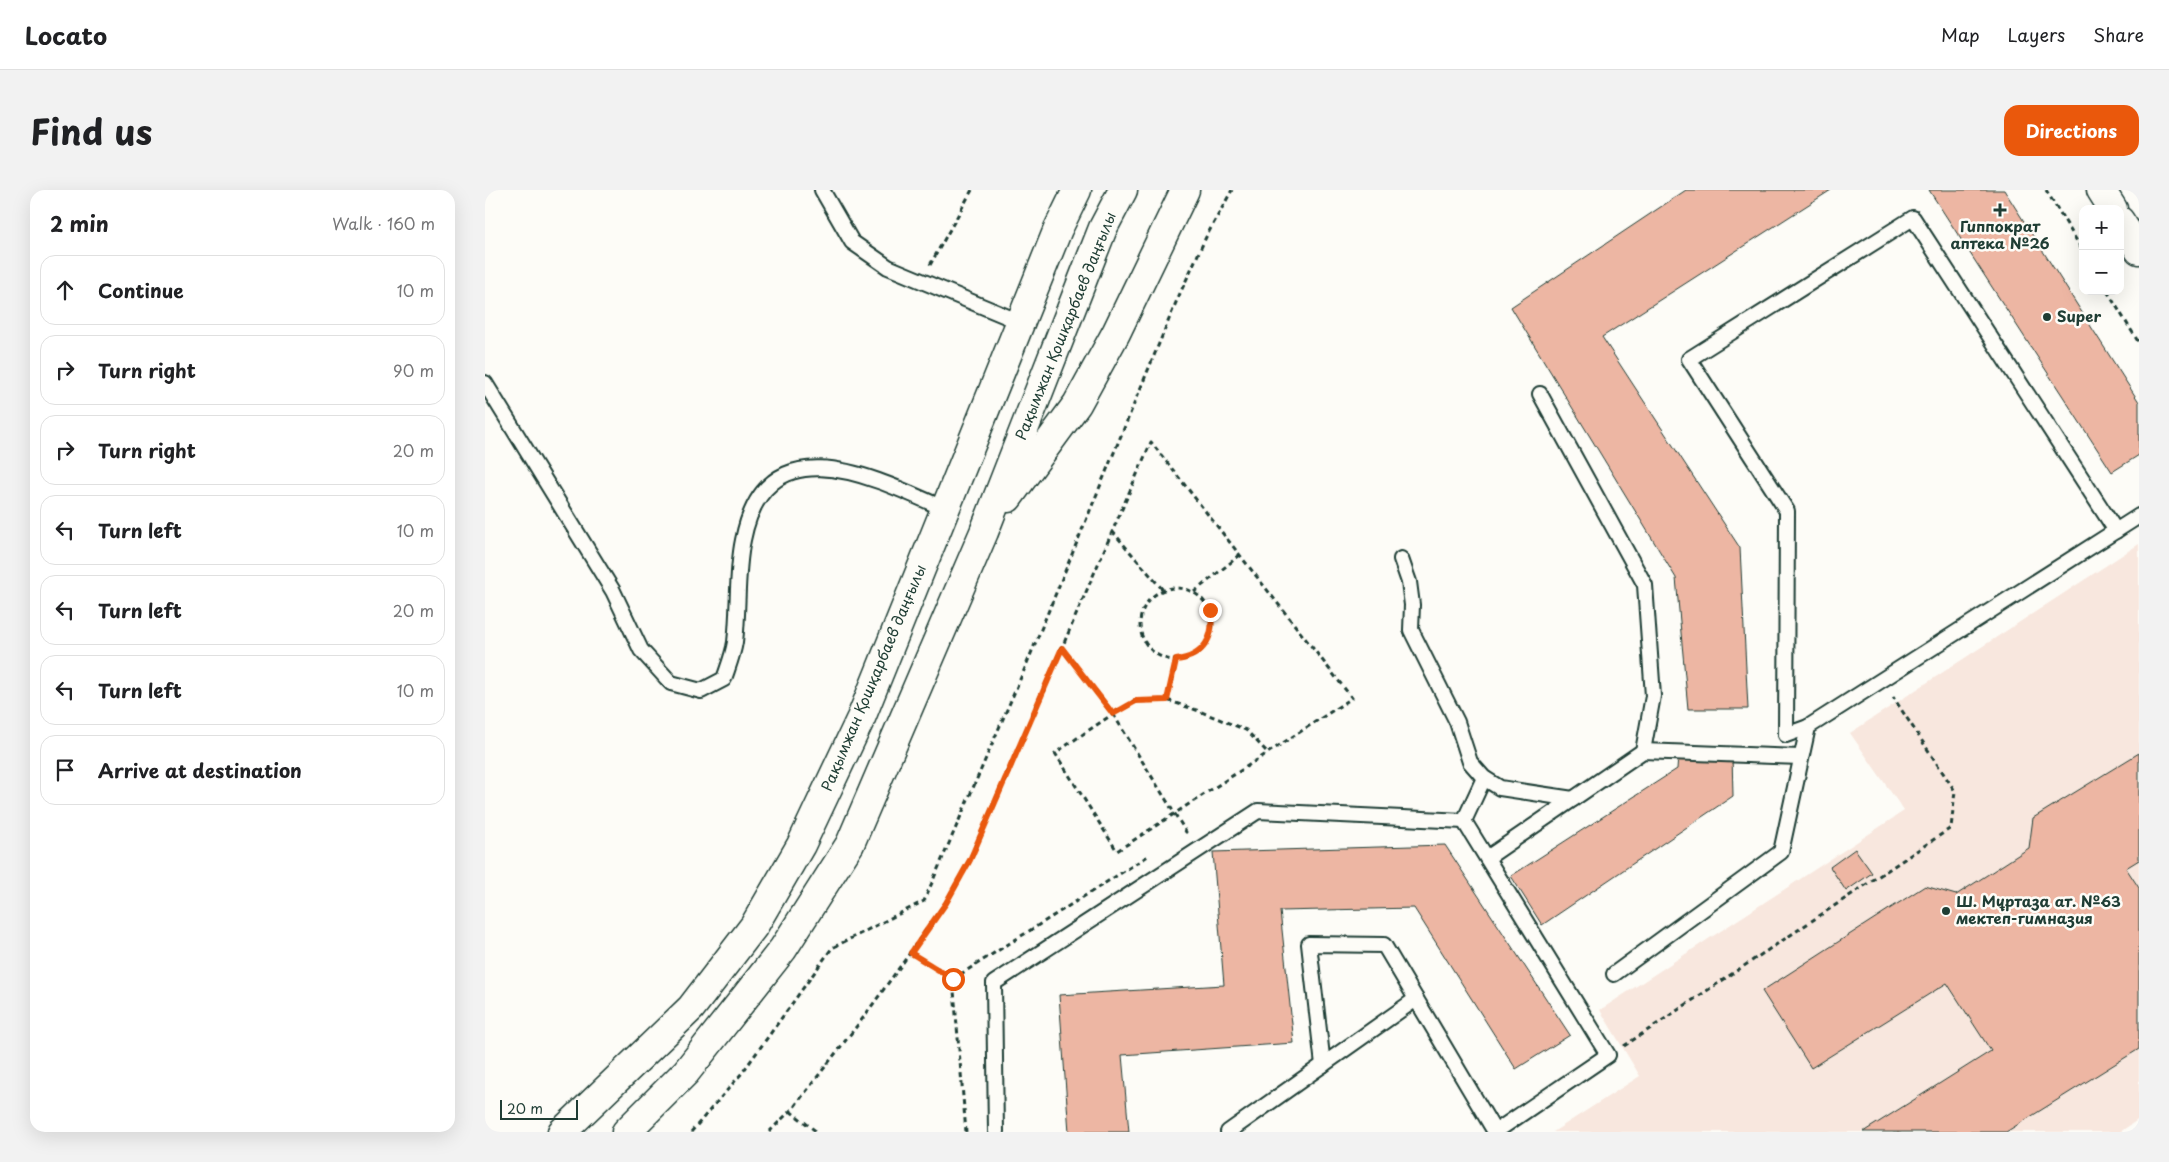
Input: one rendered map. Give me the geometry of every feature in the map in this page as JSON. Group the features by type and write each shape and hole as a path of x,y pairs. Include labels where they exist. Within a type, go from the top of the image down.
{"main road":[{"name":"Рақымжан Қошқарбаев даңғылы","path":"562,1132 691,1008 754,926 801,845 861,718 1057,229 1077,190"},
{"name":"Рақымжан Қошқарбаев даңғылы","path":"626,1132 686,1072 777,957 849,844 984,532 1097,243 1123,190"},
{"path":"984,532 1077,404 1115,333 1185,190"},
{"path":"2101,190 2110,205"},
{"path":"2124,227 2139,250"}],"lane":[{"path":"821,190 852,242 888,267 1020,322"},
{"path":"2116,530 1913,218 1689,359 1787,511 1786,734 1808,727 2139,516"},
{"path":"485,383 613,591 641,650 671,682 701,691 724,679 735,645 743,541 754,503 770,483 786,474 815,466 875,478 945,509"},
{"path":"1540,394 1645,585 1653,696 1643,751"},
{"path":"1401,559 1409,582 1412,605 1411,630 1457,722 1470,762 1484,778 1500,788 1573,799"},
{"path":"1614,974 1781,852 1808,727"},
{"path":"1487,858 1643,751 1801,756"},
{"path":"1464,822 1484,778"},
{"path":"996,1132 994,983 1258,811 1464,822"},
{"path":"1323,1065 1309,944 1384,945 1495,1132 1608,1055 1464,822"},
{"path":"1228,1132 1416,999"}],"path":[{"path":"921,281 971,190"},
{"path":"691,1132 742,1073 832,948 924,901 1025,668 1177,300 1206,237 1232,190"},
{"path":"2046,190 2082,250"},
{"path":"2109,295 2139,343"},
{"path":"769,1132 790,1111 911,953 946,903 970,860 1151,442 1352,698 1268,753 1117,851 1055,753 1136,701 1167,700 1199,710 1246,730 1268,753"},
{"path":"1112,531 1163,590"},
{"path":"1194,592 1240,555"},
{"path":"1182,588 1194,592 1203,599 1210,610 1213,622 1211,635 1205,646 1196,655 1186,659 1176,660 1156,654 1148,647 1142,636 1139,624 1141,612 1148,601 1163,590 1182,588"},
{"path":"1062,648 1113,714"},
{"path":"1167,700 1176,660"},
{"path":"1608,1055 1951,828 1955,791 1881,680"},
{"path":"911,953 953,979"},
{"path":"790,1111 817,1132"}],"shaded area":[{"name":"Ш. Мұртаза ат. №63 мектеп-гимназия","path":"2139,544 2139,1119 2120,1132 1553,1132 1640,1076 1600,1010 1904,811 1850,733"}],"building":[{"path":"1686,190 1831,190 1602,337 1740,548 1748,709 1688,709 1676,578 1511,307"},
{"path":"1929,190 2004,190 2139,402 2139,455 2112,472"},
{"path":"2139,753 2139,860 2126,868 2139,888 2139,1049 2006,1132 1863,1132 1991,1051 1947,983 1811,1068 1762,991 1925,886 1956,895 2029,848 2033,818"},
{"path":"1678,755 1732,755 1733,796 1542,925 1511,876 1677,769"},
{"path":"1445,845 1570,1035 1516,1069 1414,908 1280,911 1294,1043 1122,1055 1129,1132 1069,1132 1059,995 1224,985 1213,852"},
{"path":"1855,849 1872,873 1846,891 1830,867"}],"place":[{"name":"Гиппократ аптека №26","path":"2000,210"},
{"name":"Super","path":"2047,317"},
{"name":"Ш. Мұртаза ат. №63 мектеп-гимназия","path":"1946,911"}],"route":[{"path":"953,979 911,953 946,903 970,860 1062,648 1113,714 1136,701 1167,700 1176,660 1196,655 1205,646 1211,635 1213,622 1210,610"}]}
